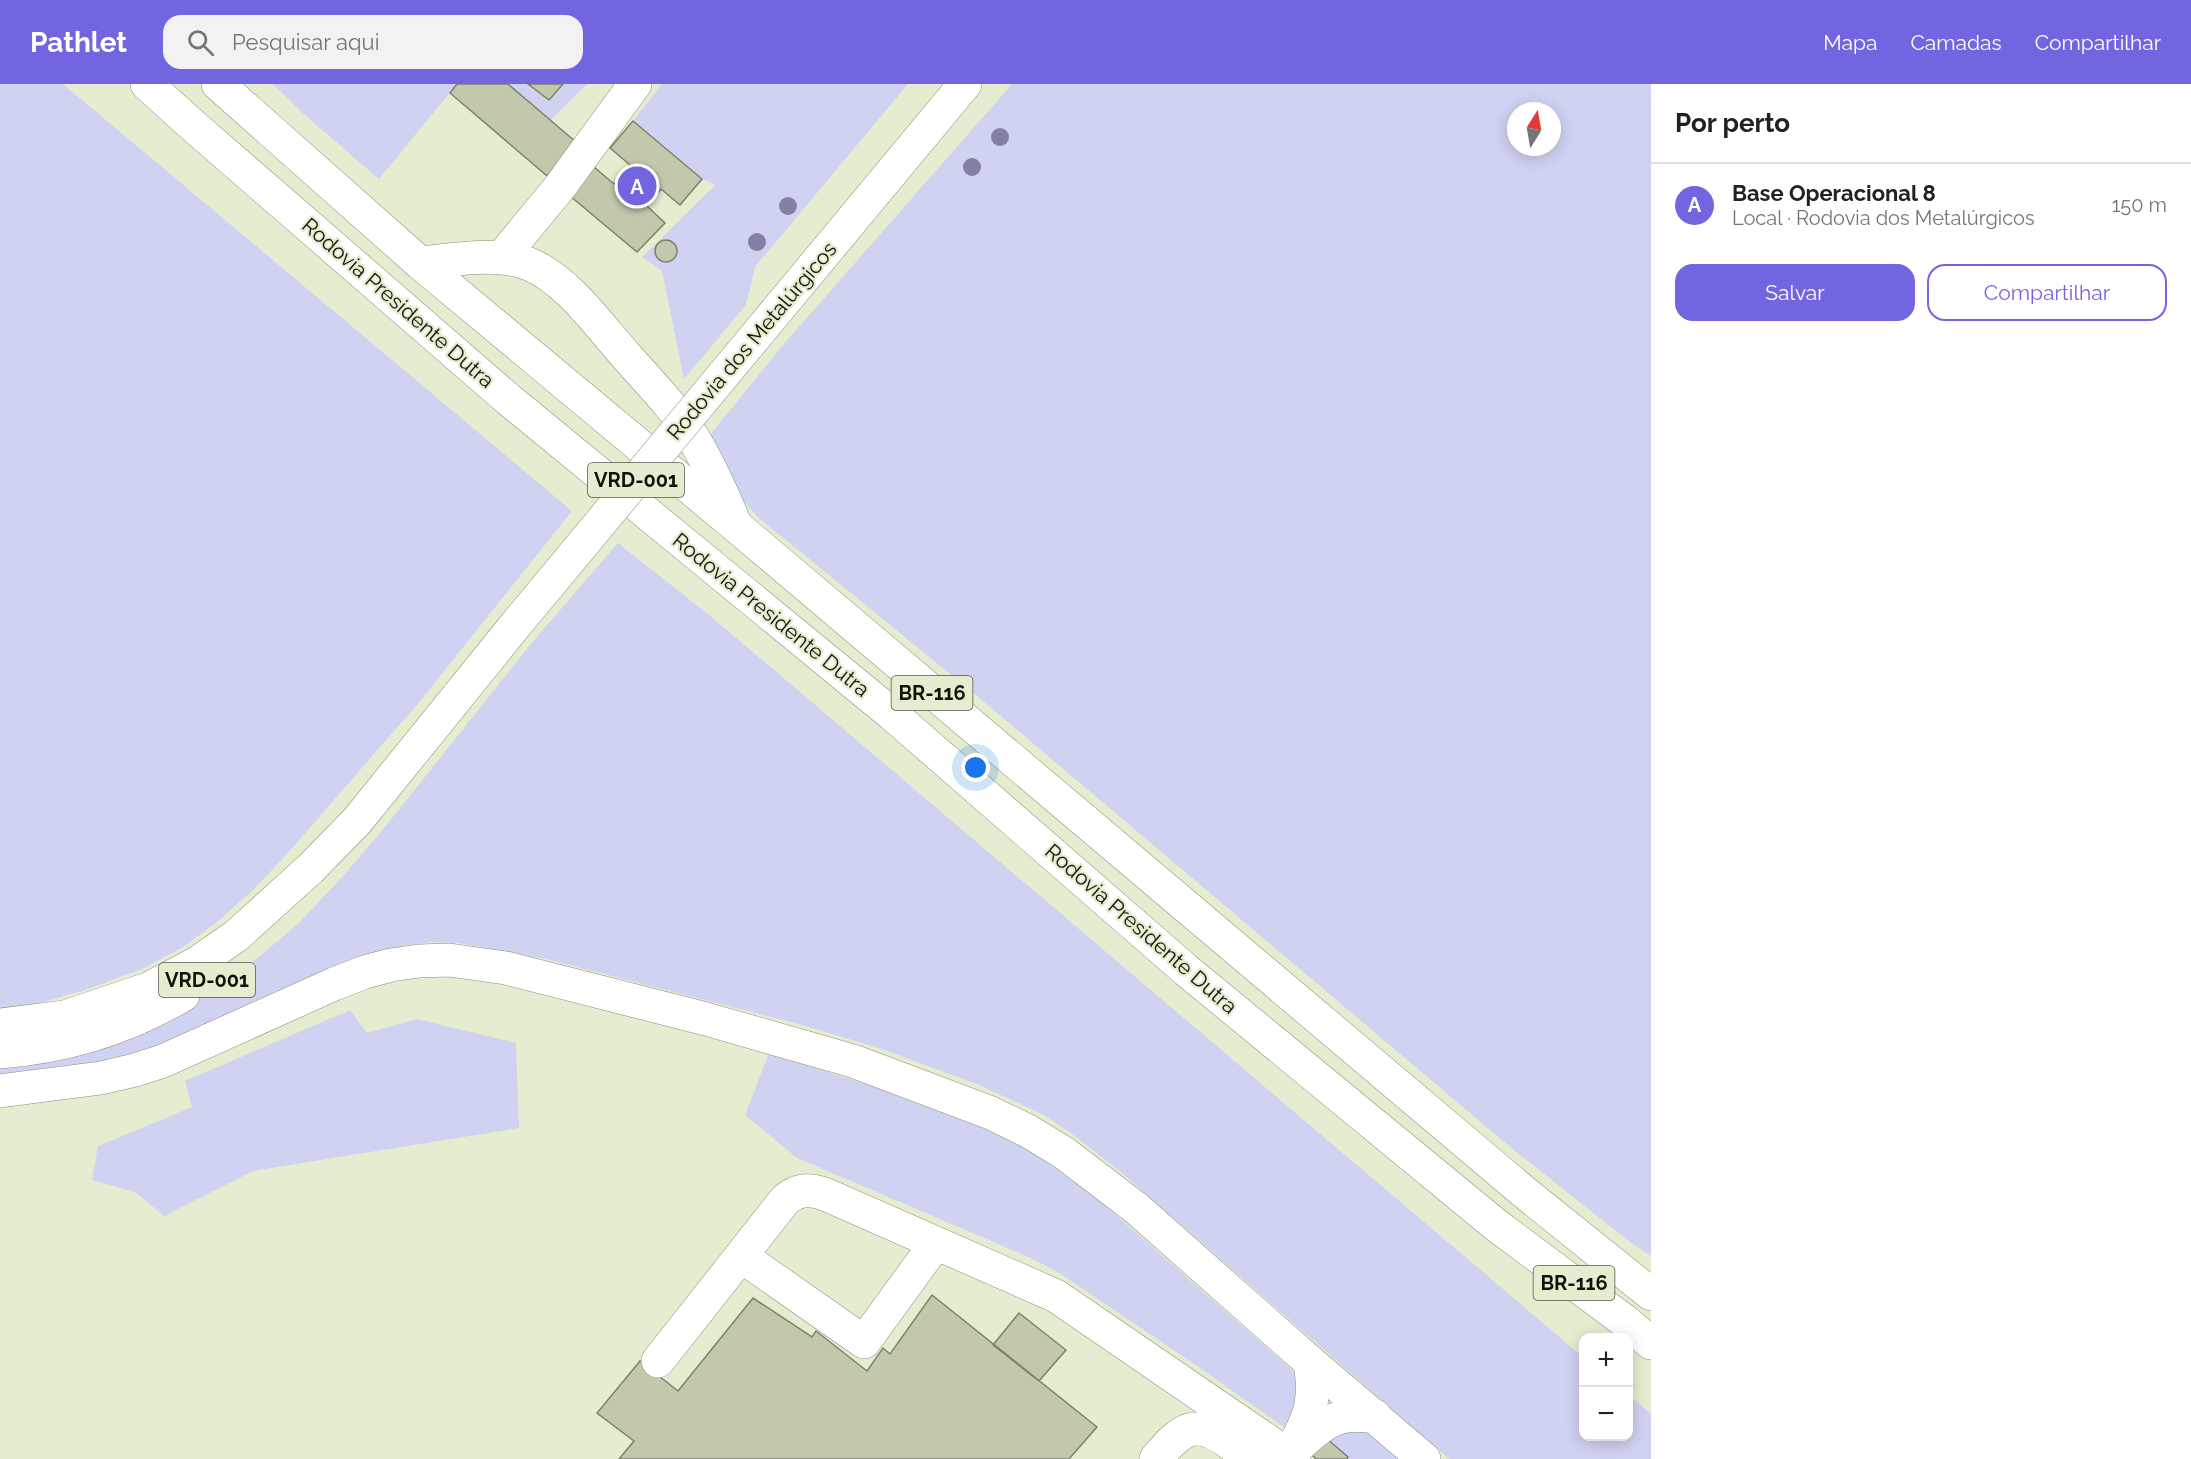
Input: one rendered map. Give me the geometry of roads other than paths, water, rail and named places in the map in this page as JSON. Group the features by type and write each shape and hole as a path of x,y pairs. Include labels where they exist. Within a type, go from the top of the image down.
{"main road":[{"path":"139,84 190,123"},
{"name":"Rodovia Presidente Dutra","path":"147,84 508,399 893,715 1186,970 1496,1225 1651,1343"},
{"name":"Rodovia Presidente Dutra","path":"218,84 420,263 736,526 1524,1192 1651,1294"},
{"path":"248,84 328,180"},
{"path":"502,257 559,188 635,84"},
{"name":"Rodovia dos Metalúrgicos","path":"0,1052 48,1046 104,1032 142,1016 209,979 255,943 296,904 329,864 357,821 513,628 965,84"},
{"path":"420,263 502,257 529,264 566,289 653,386 691,434 713,473 736,526"},
{"name":"Rodovia dos Metalúrgicos","path":"0,1025 65,1017 148,989 173,977 220,948 256,919 357,821"},
{"path":"0,1091 68,1084 135,1070 172,1057 334,984 391,965 419,961 449,960 506,968 706,1019 853,1061 954,1098 1028,1131 1064,1153 1114,1190 1424,1459"},
{"path":"0,1035 23,1031 65,1017"},
{"path":"658,1361 785,1200 796,1192 808,1189 827,1195 1030,1284 1070,1304 1215,1406 1277,1456"},
{"path":"1524,1192 1651,1271"},
{"path":"741,1256 864,1342 936,1244"},
{"path":"1277,1456 1306,1422 1313,1399 1311,1362"},
{"path":"1156,1459 1175,1438 1192,1429 1201,1428 1218,1434 1244,1454 1277,1456 1340,1418 1375,1416"}],"place":[{"name":"Base Operacional 8","path":"637,186"}]}
